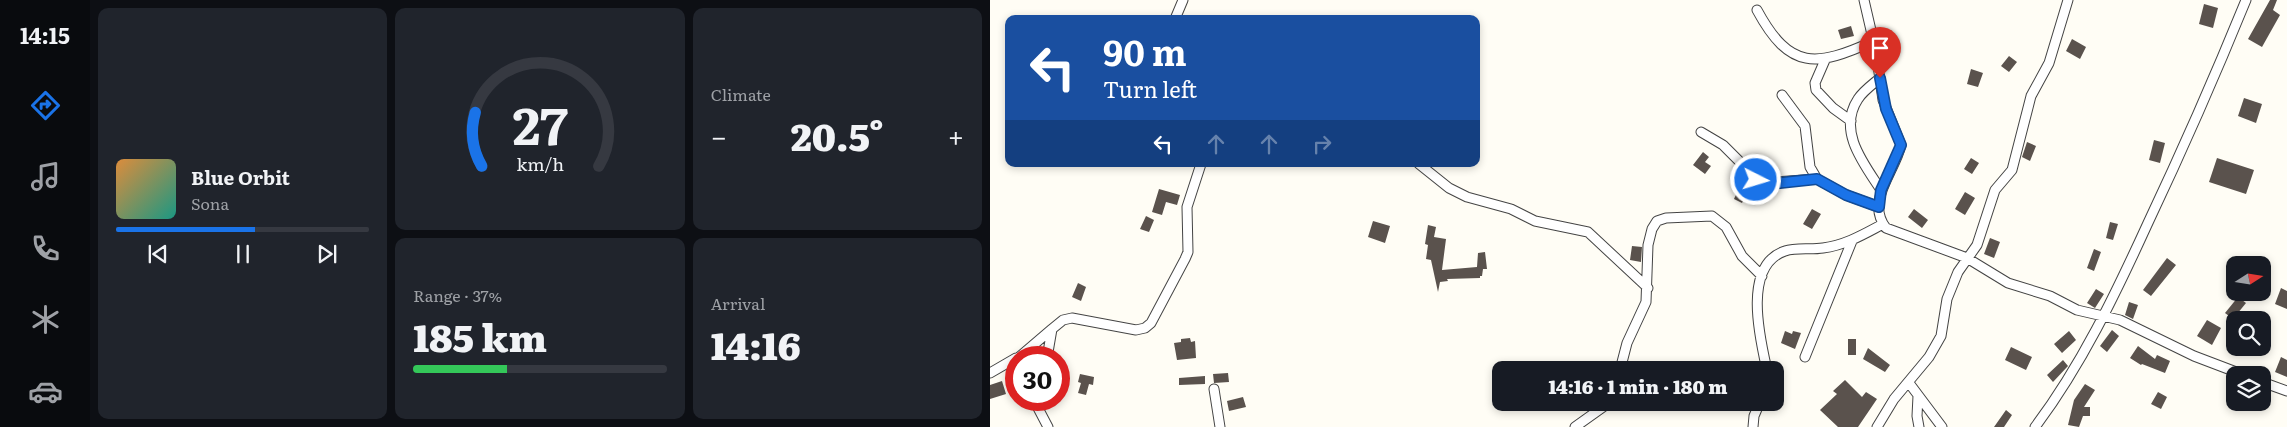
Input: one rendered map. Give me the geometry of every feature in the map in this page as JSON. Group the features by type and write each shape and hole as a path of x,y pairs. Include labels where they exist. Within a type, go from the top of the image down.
{"street":[{"path":"1177,15 1183,0"},
{"path":"1864,0 1874,41 1886,109 1901,145 1881,190 1879,217 1886,228 1927,245 1967,258 2008,283 2050,296 2077,310 2103,318 2120,320 2194,356 2226,368"},
{"path":"1877,427 1894,399 1929,357 1941,336 1947,299 1967,258 1977,245 1995,190 2012,170 2031,96 2049,63 2068,0"},
{"path":"2035,427 2103,318 2201,110 2246,0"},
{"path":"1757,10 1769,32 1788,50 1802,57 1825,60 1840,56 1874,41"},
{"path":"1825,60 1815,82 1816,90 1833,108 1851,121"},
{"path":"1880,78 1858,99 1851,121 1851,139 1881,190"},
{"path":"1782,95 1805,126 1810,167 1817,179 1846,195 1879,207"},
{"path":"1701,132 1723,145 1761,183 1817,179"},
{"path":"1033,346 1063,320 1072,318 1136,330 1145,328 1151,323 1188,252 1187,207 1200,167"},
{"path":"1423,167 1449,188 1468,197 1511,209 1535,221 1588,232 1648,288"},
{"path":"1622,361 1627,343 1646,302 1649,239 1658,221 1666,218 1709,215 1715,218 1726,227 1742,256 1762,276"},
{"path":"1765,361 1757,320 1756,302 1762,276 1772,260 1783,251 1825,248 1852,241 1883,224"},
{"path":"1805,357 1852,241"},
{"path":"1049,346 1052,329"},
{"path":"990,373 1005,365"},
{"path":"1909,383 1942,427"},
{"path":"2271,385 2287,391"},
{"path":"1214,389 1220,427"},
{"path":"1918,396 1917,412 1919,427"},
{"path":"1041,411 1048,427"},
{"path":"1574,427 1597,411"},
{"path":"1753,427 1756,411"}],"building":[{"path":"2270,0 2277,0 2273,10 2280,15 2262,47 2248,39"},
{"path":"2204,4 2218,8 2213,28 2199,24"},
{"path":"1851,26 1854,36 1841,39 1838,30"},
{"path":"1891,30 1897,42 1888,47 1882,34"},
{"path":"2072,39 2086,47 2080,59 2066,51"},
{"path":"2009,56 2017,62 2009,72 2001,66"},
{"path":"1971,69 1983,73 1978,87 1967,84"},
{"path":"2244,98 2262,104 2256,123 2238,116"},
{"path":"2154,140 2165,143 2160,163 2149,160"},
{"path":"2027,142 2036,146 2030,161 2022,157"},
{"path":"1703,152 1709,157 1705,162 1711,166 1705,174 1693,165"},
{"path":"1971,158 1979,163 1972,174 1964,169"},
{"path":"2217,158 2254,170 2246,194 2209,182"},
{"path":"1742,181 1751,185 1742,203 1734,199"},
{"path":"1159,189 1180,195 1177,205 1166,202 1162,215 1152,212"},
{"path":"1965,192 1975,198 1965,215 1955,209"},
{"path":"1812,209 1821,214 1812,229 1803,224"},
{"path":"1914,209 1928,220 1922,228 1908,217"},
{"path":"1146,216 1154,220 1149,232 1140,229"},
{"path":"1373,221 1390,226 1385,243 1368,237"},
{"path":"2110,222 2118,224 2113,240 2106,238"},
{"path":"1428,225 1436,227 1434,237 1446,239 1442,270 1477,267 1478,253 1485,252 1487,269 1483,269 1482,276 1480,278 1447,279 1448,281 1440,282 1438,292 1431,260 1426,259 1428,245 1425,244"},
{"path":"1990,238 2000,242 1994,258 1984,254"},
{"path":"1632,246 1642,247 1641,262 1630,260"},
{"path":"2094,249 2101,252 2094,271 2087,268"},
{"path":"2167,258 2176,265 2151,296 2143,290"},
{"path":"1078,283 1086,287 1081,301 1072,297"},
{"path":"2281,288 2287,291 2287,309 2275,304"},
{"path":"2096,289 2104,294 2095,308 2087,303"},
{"path":"2235,301 2243,301 2246,303 2240,311 2227,311"},
{"path":"2129,302 2138,305 2133,319 2125,315"},
{"path":"2207,320 2221,328 2212,345 2197,336"},
{"path":"2112,330 2119,336 2107,352 2100,346"},
{"path":"1785,331 1792,334 1793,331 1801,333 1795,349 1781,343"},
{"path":"2069,331 2076,340 2062,353 2054,344"},
{"path":"1190,338 1191,342 1195,341 1196,358 1177,360 1174,343 1181,342 1181,339"},
{"path":"1848,339 1856,339 1856,355 1848,355"},
{"path":"2138,346 2155,359 2157,355 2170,361 2165,373 2141,365 2130,358"},
{"path":"2011,347 2032,357 2026,370 2005,360"},
{"path":"1868,348 1890,365 1885,372 1863,359"},
{"path":"2281,357 2287,360 2287,377 2275,372"},
{"path":"2063,360 2068,366 2053,382 2047,375"},
{"path":"1228,373 1229,382 1214,383 1213,374"},
{"path":"1080,374 1094,377 1093,385 1089,384 1086,395 1078,393 1081,383 1078,382"},
{"path":"1205,376 1205,384 1179,385 1179,378"},
{"path":"1845,380 1862,397 1866,392 1877,399 1858,427 1838,427 1820,410 1837,394 1833,391"},
{"path":"1002,381 1005,394 990,399 990,385"},
{"path":"2085,384 2095,390 2084,407 2090,407 2090,416 2083,416 2079,427 2068,425 2074,400"},
{"path":"2158,392 2167,397 2161,409 2151,404"},
{"path":"1243,397 1246,407 1229,411 1227,401"},
{"path":"2006,410 2012,415 2004,427 1994,427"}],"route":[{"path":"1756,180 1761,183 1770,184 1817,179 1846,195 1879,207 1881,190 1901,147 1883,100 1880,78"}]}
